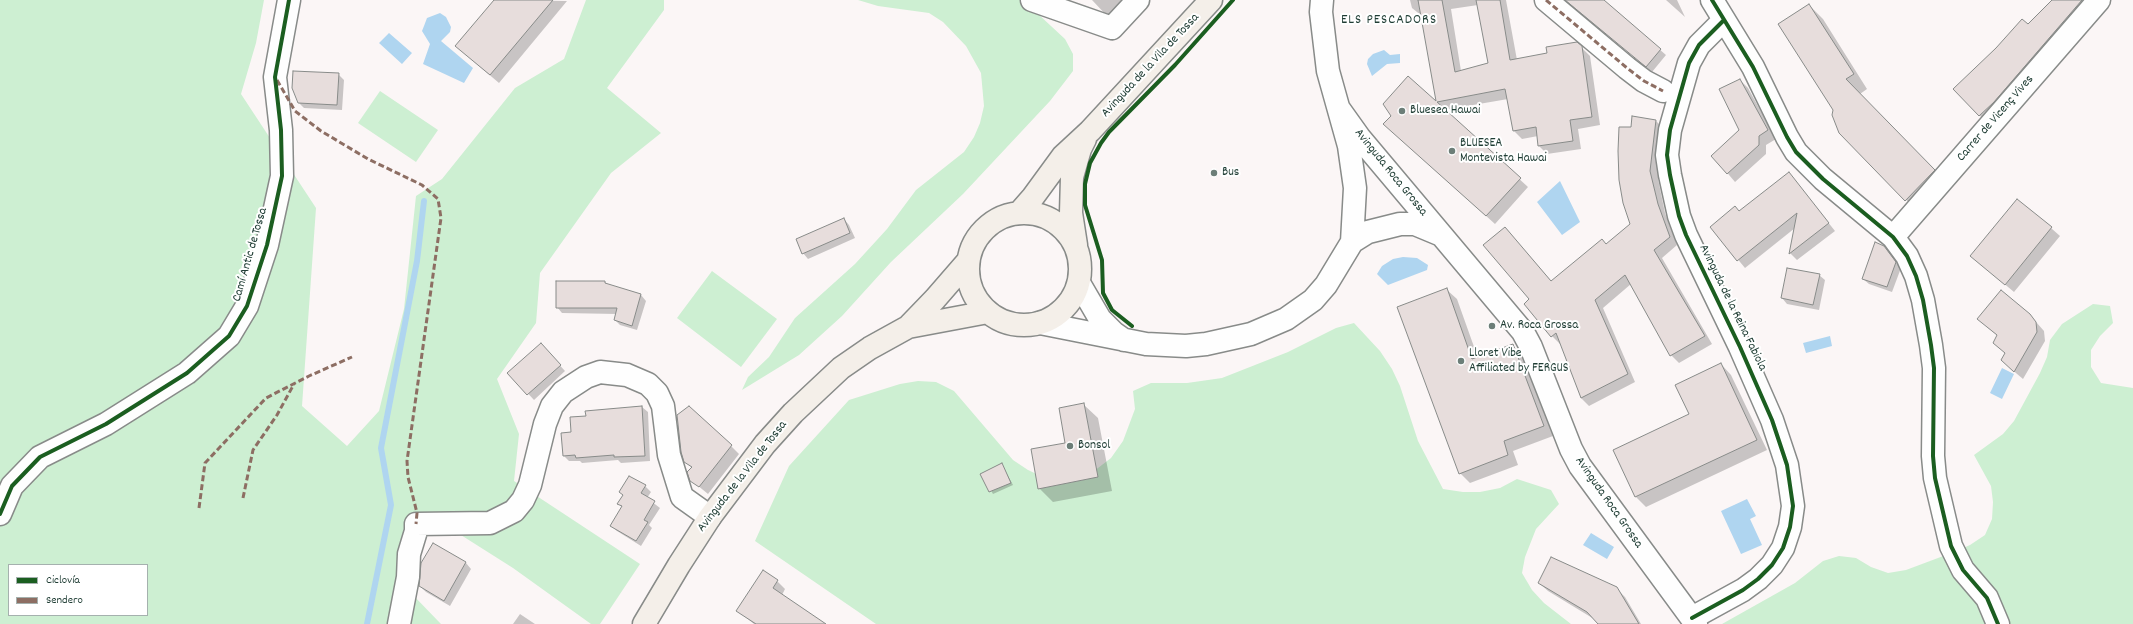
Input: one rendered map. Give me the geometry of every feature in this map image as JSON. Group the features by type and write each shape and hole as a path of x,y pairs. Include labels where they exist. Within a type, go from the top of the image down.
{"main road":[{"name":"Avinguda de la Vila de Tossa","path":"1018,213 1033,197 1063,156 1090,131 1210,0"},
{"name":"Avinguda de la Vila de Tossa","path":"1076,246 1071,207 1072,177 1080,149 1090,131"},
{"path":"1018,213 1038,215 1051,220 1061,226 1076,246 1080,264 1079,283 1068,305 1057,314 1040,323 1025,326 1010,324 988,312 974,296 970,286 968,261 972,249 985,229 1005,216 1018,213"},
{"name":"Avinguda de la Vila de Tossa","path":"908,327 968,261"},
{"name":"Avinguda de la Vila de Tossa","path":"644,624 710,517 765,444 818,387 841,368 870,348 908,327 988,312"}],"street":[{"name":"Camí Antic de Tossa","path":"0,514 12,486 40,457 106,424 187,373 229,336 247,306 267,245 282,176 281,130 275,77 289,0"},
{"path":"1032,0 1112,28 1138,0"},
{"name":"Avinguda Roca Grossa","path":"1040,323 1129,342 1164,346 1206,344 1250,334 1286,319 1313,300 1326,285 1353,233 1355,188 1353,165 1325,52 1321,12 1322,0"},
{"path":"1546,0 1627,68 1644,81 1663,91"},
{"path":"1712,0 1753,67 1787,137 1796,152 1823,179 1893,237 1907,256 1916,276 1923,300 1934,368 1933,456 1935,478 1951,546 1963,570 1987,598 1998,624"},
{"name":"Carrer de Vicenç Vives","path":"1893,237 2099,0"},
{"name":"Avinguda de la Reina Fabiola","path":"1694,621 1743,590 1758,579 1772,565 1782,548 1790,527 1793,506 1787,465 1772,420 1740,347 1686,235 1679,216 1667,154 1670,130 1689,63 1699,44 1724,20"},
{"name":"Avinguda Roca Grossa","path":"1339,109 1359,137 1523,332 1531,347 1571,449 1580,466 1694,621"},
{"name":"Avinguda Roca Grossa","path":"1353,233 1400,224 1415,224 1442,236"},
{"name":"Avinguda Roca Grossa","path":"1079,283 1100,319 1114,334 1129,342"},
{"path":"399,624 408,577 409,554 416,524 490,523 514,511 523,500 530,485 545,424 552,406 563,392 586,377 600,372 627,375 648,384 657,393 663,406 669,455 682,497 710,517"}],"green space":[{"path":"0,0 264,0 256,43 241,94 316,208 302,406 347,446 379,411 404,309 416,196 442,179 515,88 564,59 586,0 664,0 664,10 607,88 661,133 611,173 540,273 536,323 497,379 519,434 514,481 640,564 600,624 591,624 513,568 453,530 426,533 410,592 441,624 0,624"},
{"path":"858,0 1023,0 1065,39 1073,54 1073,71 1050,101 963,194 891,262 842,316 799,355 742,390 748,377 769,357 795,318 855,264 887,229 916,190 964,152 974,137 980,123 984,106 981,73 966,46 943,22 929,13 878,6"},
{"path":"380,91 438,130 416,162 358,123"},
{"path":"712,271 777,319 741,367 677,318"},
{"path":"2093,304 2110,306 2113,323 2100,336 2091,350 2091,367 2101,383 2133,388 2133,624 1722,624 1795,583 1823,561 1839,556 1856,558 1871,567 1888,573 1906,570 1954,552 1970,545 1985,535 1992,519 1993,502 1991,486 1974,455 2003,434 2014,421 2040,373 2047,357 2050,340 2062,324"},
{"path":"1354,323 1380,351 1392,369 1400,386 1418,441 1443,489 1463,492 1480,492 1500,488 1517,479 1551,490 1559,504 1536,529 1525,557 1522,573 1532,590 1544,603 1571,624 876,624 755,541 789,466 849,400 900,384 918,381 936,382 954,391 1013,460 1028,470 1045,478 1094,471 1111,458 1123,441 1135,409 1133,391 1151,383 1187,383 1222,378 1288,352 1336,328"}],"water":[{"path":"440,13 446,17 451,27 450,32 441,41 473,68 464,83 423,64 430,44 422,31 427,18"},
{"path":"389,33 412,53 402,64 379,43"},
{"path":"1384,50 1390,55 1400,54 1400,63 1387,64 1372,76 1367,64 1368,59 1373,54"},
{"path":"1560,181 1580,222 1562,235 1537,202"},
{"path":"1403,257 1417,258 1428,265 1427,270 1388,285 1377,274 1382,266 1393,259"},
{"path":"1830,336 1832,346 1806,353 1803,343"},
{"path":"2002,368 2014,374 2002,399 1990,393"},
{"path":"1747,499 1756,516 1750,519 1762,545 1741,554 1721,511"},
{"path":"1591,533 1614,547 1607,559 1583,545"}],"building":[{"path":"494,0 553,0 490,75 455,46"},
{"path":"1418,0 1442,0 1455,72 1488,63 1476,0 1500,0 1510,60 1547,53 1546,47 1577,42 1582,46 1592,117 1570,120 1573,141 1538,146 1536,127 1513,131 1505,89 1437,102 1521,178 1486,216 1383,124 1391,116 1383,104 1408,76 1436,101"},
{"path":"1565,0 1604,0 1661,49 1646,67"},
{"path":"2052,0 2082,0 1994,102 1979,116 1953,89 1996,48 2022,19 2028,24"},
{"path":"1809,4 1854,74 1846,79 1935,170 1905,201 1839,133 1832,115 1833,110 1778,24"},
{"path":"293,71 339,73 337,105 298,103 292,88"},
{"path":"1740,79 1768,130 1759,136 1759,145 1727,174 1711,156 1739,130 1719,89"},
{"path":"1632,116 1656,120 1650,171 1658,204 1670,237 1654,250 1705,336 1670,356 1625,275 1595,300 1628,374 1581,398 1556,333 1551,337 1524,304 1529,299 1483,245 1505,227 1551,281 1602,239 1606,244 1630,224 1623,203 1619,180 1618,151 1619,127 1631,127"},
{"path":"1789,172 1829,223 1789,254 1797,213 1737,261 1710,227 1735,206 1739,211"},
{"path":"2017,199 2052,227 2005,285 1970,256"},
{"path":"844,218 850,233 802,254 796,239"},
{"path":"1875,242 1884,246 1896,262 1887,287 1862,279"},
{"path":"1787,268 1820,274 1813,305 1781,298"},
{"path":"556,281 605,281 605,283 641,294 632,326 614,320 617,308 556,308"},
{"path":"1447,288 1472,359 1513,344 1544,426 1504,441 1508,455 1459,474 1397,307"},
{"path":"2001,290 2030,314 2036,322 2037,332 2014,372 2001,360 2005,353 1993,343 1997,335 1977,319"},
{"path":"541,343 561,365 527,395 507,373"},
{"path":"1721,363 1757,440 1635,497 1613,450 1689,414 1675,385"},
{"name":"Bonsol","path":"1084,403 1098,477 1038,489 1031,449 1065,443 1059,408"},
{"path":"642,406 645,456 614,457 614,455 576,458 575,455 563,456 561,433 571,432 570,417 586,416 585,411"},
{"path":"689,406 732,445 699,487 690,481 687,472 692,467 684,462 681,452 677,415"},
{"path":"1002,463 1011,483 989,492 980,474"},
{"path":"629,476 646,485 641,493 655,501 644,520 648,522 636,541 610,526 622,506 617,504 623,495 619,492"},
{"path":"433,543 466,562 444,601 419,586 421,563"},
{"path":"1551,557 1617,587 1639,624 1598,624 1587,612 1538,583"},
{"path":"763,570 778,580 773,588 826,624 756,624 736,611"}],"waterway":[{"path":"367,624 391,505 381,448 417,261 424,201"}],"marked path":[{"path":"1546,0 1627,68 1644,81 1663,91"},
{"path":"277,80 295,111 321,131 368,159 422,185 438,199 441,218 407,461 408,477 417,513 416,524"},
{"path":"199,508 205,463 266,398 309,376 352,357"},
{"path":"243,498 253,450 277,415 294,384"}],"cycle path":[{"path":"0,514 12,486 40,457 106,424 187,373 229,336 247,306 267,245 282,176 281,130 275,77 289,0"},
{"path":"1132,326 1112,310 1103,293 1102,260 1085,205 1085,184 1090,163 1109,132 1175,65 1233,0"},
{"path":"1712,0 1753,67 1787,137 1796,152 1823,179 1893,237 1907,256 1916,276 1923,300 1931,345 1934,368 1933,456 1935,478 1951,546 1963,570 1987,598 1998,624"},
{"path":"1692,618 1743,590 1758,579 1772,565 1783,548 1790,527 1793,506 1787,465 1772,420 1740,347 1686,235 1679,216 1667,155 1670,130 1689,63 1699,45 1724,20"}],"place":[{"name":"Bluesea Hawai","path":"1402,111"},
{"name":"BLUESEA Montevista Hawai","path":"1452,151"},
{"name":"Bus","path":"1214,173"},
{"name":"Av. Roca Grossa","path":"1492,326"},
{"name":"Lloret Vibe Affiliated by FERGUS","path":"1461,361"},
{"name":"Bonsol","path":"1070,446"}],"district":[{"name":"ELS PESCADORS","path":"1389,21"}]}
